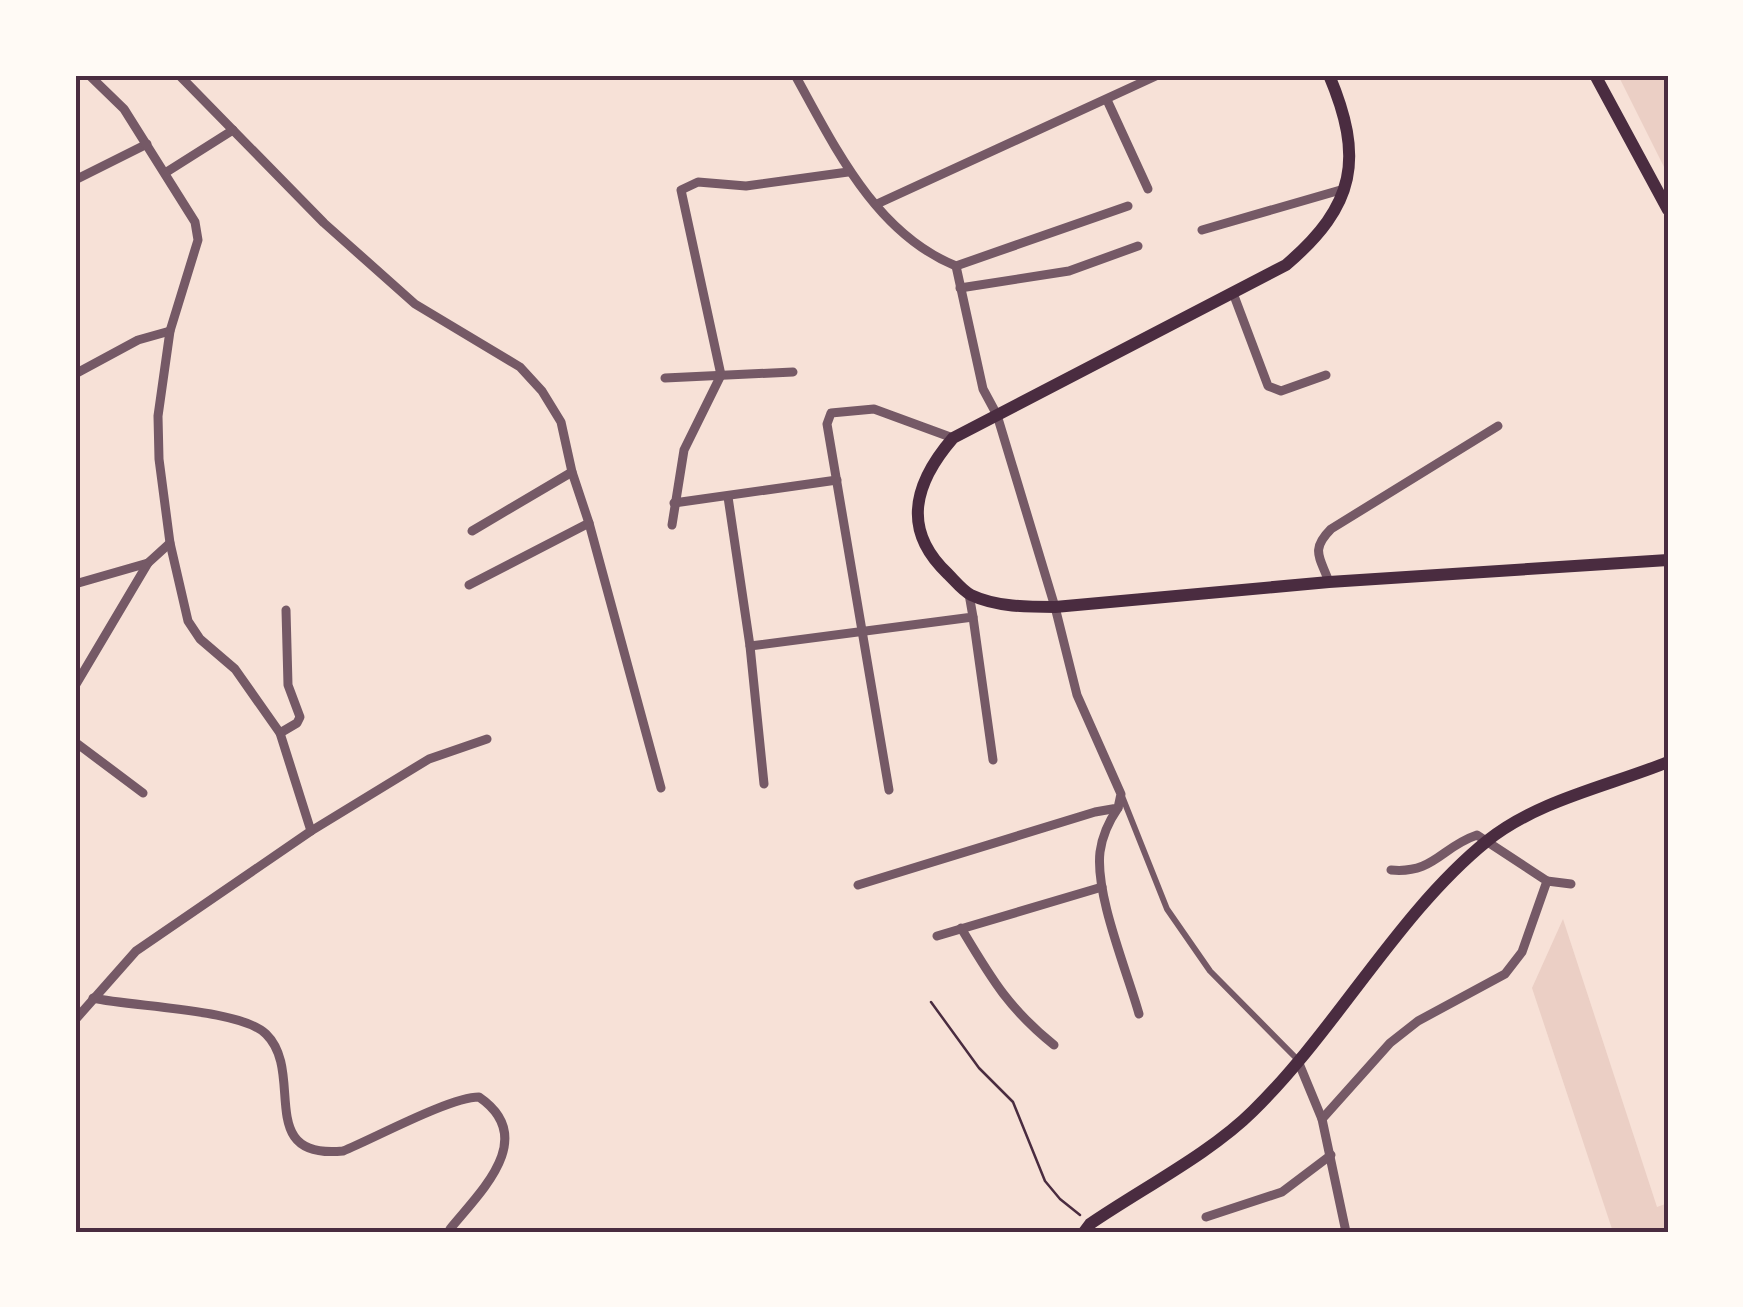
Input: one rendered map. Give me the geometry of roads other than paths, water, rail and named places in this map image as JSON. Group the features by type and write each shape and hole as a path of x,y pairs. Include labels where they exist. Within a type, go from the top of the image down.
{"main road":[{"path":"1329,75 1350,143 1346,188 1331,219 1312,243 1286,264 1233,293 954,438 935,460 921,487 917,514 922,540 937,564 970,594 1019,607 1055,607 1329,582 1668,560"},
{"path":"1595,75 1668,210"},
{"path":"1087,1228 1251,1114 1429,901 1489,840 1557,804 1668,762"}],"street":[{"path":"90,75 124,110 195,222 198,240 170,331 158,416 158,459 170,543 188,621 200,639 235,670 280,733 311,830"},
{"path":"179,75 324,223 415,304 520,367 542,391 561,422 661,788"},
{"path":"795,75 848,172 906,238 930,256 956,266 1128,206"},
{"path":"877,204 1158,75"},
{"path":"1107,100 1148,189"},
{"path":"166,173 233,130"},
{"path":"75,180 147,144"},
{"path":"672,525 684,450 721,375 681,190 698,182 746,186 848,172"},
{"path":"1202,230 1346,188"},
{"path":"960,288 1069,271 1138,246"},
{"path":"956,266 983,389 997,415 1082,710 1167,909 1210,971 1298,1061 1322,1120 1346,1232"},
{"path":"1233,293 1268,386 1281,391 1326,376"},
{"path":"75,374 138,340 170,331"},
{"path":"666,378 793,372"},
{"path":"889,790 827,424 831,414 874,409 954,438"},
{"path":"1329,582 1317,549 1318,542 1331,529 1498,426"},
{"path":"472,531 572,472"},
{"path":"674,503 837,480"},
{"path":"728,497 750,646 764,784"},
{"path":"469,584 589,522"},
{"path":"75,686 148,564 170,543"},
{"path":"75,584 148,564"},
{"path":"970,594 993,760"},
{"path":"280,733 300,718 288,685 286,610"},
{"path":"750,646 973,617"},
{"path":"75,1020 136,951 311,830 430,759 487,739"},
{"path":"75,742 143,794"},
{"path":"1121,794 1100,852 1102,887 1140,1014"},
{"path":"858,885 1118,808"},
{"path":"1391,870 1411,872 1432,864 1466,838 1477,835 1547,881 1571,884"},
{"path":"1322,1120 1390,1043 1418,1021 1505,974 1522,952 1547,881"},
{"path":"937,936 1102,887"},
{"path":"961,928 1000,994 1024,1021 1054,1045"},
{"path":"93,998 214,1013 256,1026 274,1046 290,1130 297,1142 310,1149 343,1150 449,1104 479,1097 502,1125 504,1152 499,1168 450,1229"},
{"path":"1206,1217 1282,1192 1331,1155"}]}
